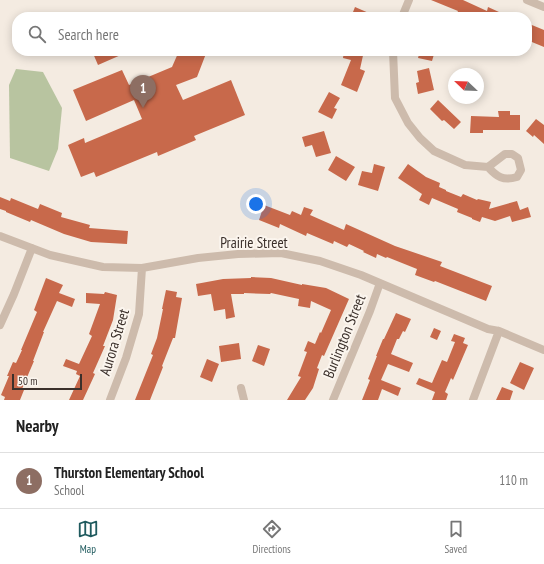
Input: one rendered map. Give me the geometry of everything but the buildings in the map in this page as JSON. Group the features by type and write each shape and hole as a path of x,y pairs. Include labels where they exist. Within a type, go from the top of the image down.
{"street":[{"path":"404,12 408,0"},
{"path":"527,0 544,7"},
{"path":"393,56 394,98 408,123 420,138 434,152 465,165 488,167"},
{"name":"Prairie Street","path":"0,236 50,255 103,267 142,268 198,258 238,254 280,253 320,261 361,275 488,329 499,331 544,350"},
{"path":"0,325 32,248"},
{"name":"Aurora Street","path":"110,400 126,358 139,314 142,268"},
{"name":"Burlington Street","path":"333,400 380,283"},
{"path":"473,400 499,331"},
{"path":"241,388 244,400"}],"green space":[{"path":"16,69 43,72 62,108 58,149 49,171 10,158 9,85"}],"place":[{"name":"Thurston Elementary School","path":"143,108"}]}
